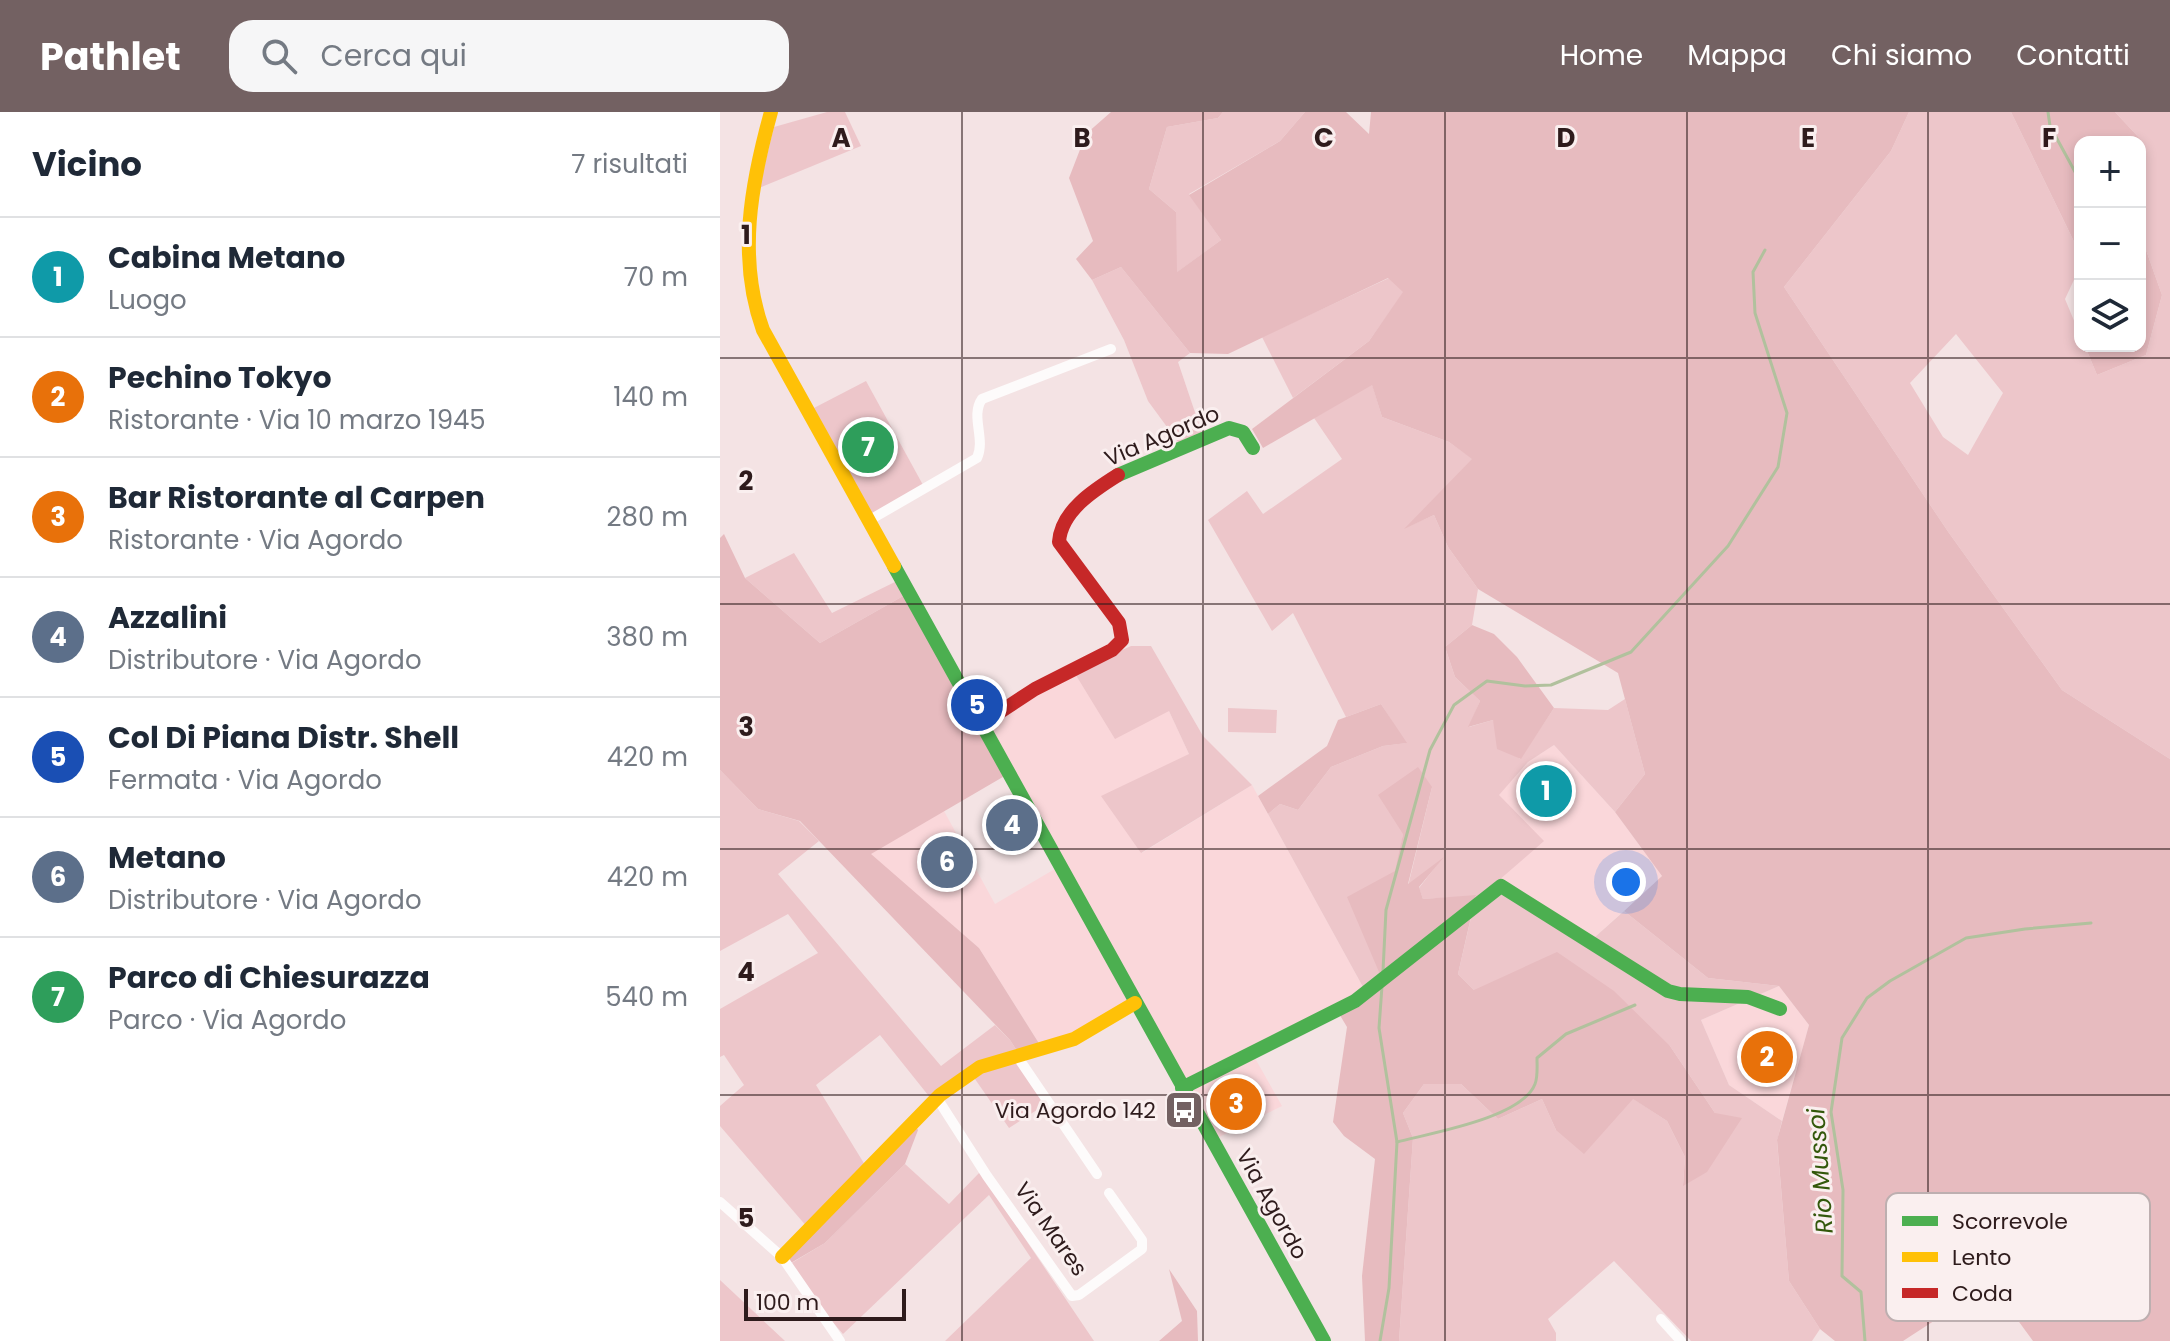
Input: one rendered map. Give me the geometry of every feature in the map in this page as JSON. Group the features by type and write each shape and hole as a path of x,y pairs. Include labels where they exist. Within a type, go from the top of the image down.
{"street":[{"name":"Via Agordo","path":"771,112 750,206 748,271 763,330 1324,1341"},
{"path":"868,521 977,458 981,439 977,408 982,399 1111,349"},
{"name":"Via Agordo","path":"980,725 1035,689 1112,650 1122,640 1119,623 1059,542 1059,529 1072,513 1117,474 1229,428 1243,432 1253,448"},
{"path":"1182,1088 1355,1001 1501,886 1668,991 1748,997 1780,1009"},
{"path":"782,1257 937,1098 963,1077 980,1067 1074,1039 1135,1003"},
{"path":"1017,1056 1097,1174"},
{"name":"Via Mares","path":"937,1098 1072,1296 1079,1295 1142,1249 1142,1240 1109,1193"},
{"path":"720,1202 782,1257 840,1341"},
{"path":"1661,1319 1681,1341"}],"shaded area":[{"path":"827,112 845,112 861,146 759,188 774,127"},
{"path":"1111,112 1223,112 1218,118 1167,127 1149,189 1176,212 1177,272 1221,240 1189,195 1280,141 1305,112 1346,112 1369,134 1371,112 1909,112 1891,151 1784,287 1949,533 2062,690 2170,759 2170,1341 2033,1341 2018,1321 2150,1321 2150,1193 1886,1193 1886,1321 1934,1321 1903,1341 1835,1341 1820,1329 1789,1281 1777,1140 1809,1025 1779,986 1708,978 1624,911 1662,876 1615,812 1645,774 1618,673 1478,589 1448,547 1434,515 1404,529 1472,459 1449,442 1382,417 1372,385 1263,448 1252,429 1369,341 1403,292 1388,278 1228,354 1190,353 1121,267 1092,280 1076,259 1093,241 1069,178 1086,134"},
{"path":"1223,112 1305,112 1280,141 1189,194 1221,240 1176,273 1176,212 1149,189 1167,127 1218,118"},
{"path":"1909,112 2011,112 2074,242 2074,280 2065,299 2074,321 2074,352 2087,352 2097,375 2146,355 2162,295 2146,250 2146,136 2137,136 2115,112 2170,112 2170,759 2062,690 1949,533 1784,287 1891,151","holes":["1956,334 2003,393 1968,455 1943,437 1910,383"]},
{"path":"2011,112 2115,112 2137,136 2074,136 2074,242"},
{"path":"2146,250 2162,295 2146,355 2097,375 2087,352 2146,352"},
{"path":"1121,267 1190,353 1178,362 1203,436 1181,446 1148,401 1124,340 1092,280"},
{"path":"1389,278 1404,292 1369,341 1293,398 1262,337"},
{"path":"866,381 923,485 871,515 812,409"},
{"path":"1372,384 1382,417 1449,442 1473,459 1407,527 1434,515 1448,547 1478,589 1472,625 1445,647 1455,677 1480,701 1469,727 1493,720 1520,759 1554,708 1608,710 1625,699 1645,774 1615,812 1554,745 1528,762 1499,795 1544,841 1498,881 1595,937 1624,911 1708,978 1779,986 1701,1020 1729,1085 1782,1121 1777,1141 1789,1281 1820,1329 1812,1341 1691,1341 1614,1261 1548,1319 1556,1333 1556,1341 1399,1341 1413,1138 1403,1113 1424,1084 1461,1084 1498,1119 1542,1099 1556,1130 1632,1098 1667,1121 1685,1157 1683,1185 1715,1113 1670,1046 1474,990 1458,974 1476,896 1423,899 1419,888 1440,861 1408,886 1432,787 1403,834 1379,972 1363,987 1268,814 1280,804 1298,810 1331,767 1383,746 1406,743 1381,704 1346,717 1293,613 1272,631 1208,520 1247,491 1263,514 1342,459 1314,418"},
{"path":"724,534 745,578 820,643 912,591 1008,774 871,854 979,948 1040,1045 1017,1051 1010,1040 800,821 758,809 720,770 720,538"},
{"path":"794,553 832,613 905,577 912,591 820,643 745,578"},
{"path":"1472,625 1494,634 1517,657 1554,708 1521,759 1497,749 1493,720 1468,727 1480,701 1455,677 1445,647"},
{"path":"1131,646 1151,646 1203,736 1252,785 1141,853 1101,796 1189,754 1169,711 1115,739 1074,672"},
{"path":"1074,672 1169,711 1189,754 1142,853 1252,785 1363,987 1352,998 1251,1051 1282,1106 1215,1139 1136,999 1072,1036 1040,1045 979,948 870,854 944,811 995,904 1060,866 983,726"},
{"path":"1381,704 1407,743 1383,746 1331,767 1298,810 1280,804 1268,814 1258,796 1327,746 1338,720"},
{"path":"1228,708 1277,710 1276,733 1228,732"},
{"path":"1554,745 1615,812 1662,876 1595,937 1497,882 1498,795 1528,762"},
{"path":"1418,767 1432,787 1408,884 1444,857 1419,887 1423,899 1476,895 1458,974 1474,990 1557,952 1614,991 1670,1046 1715,1113 1742,1118 1707,1172 1683,1186 1685,1157 1667,1121 1633,1099 1584,1154 1556,1130 1542,1099 1498,1119 1461,1084 1424,1084 1403,1113 1413,1138 1399,1341 1365,1341 1362,1276 1375,1159 1344,1136 1333,1122 1347,1027 1335,1007 1352,998 1379,972 1347,897 1395,871 1403,834 1378,795"},
{"path":"720,770 758,809 799,821 819,841 778,874 941,1066 995,1025 1010,1040 1049,1102 1009,1128 968,1069 932,1100 880,1035 816,1085 865,1165 808,1228 720,1126 720,1106 744,1085 724,1055 720,1057 720,1009 818,953 788,914 720,951"},
{"path":"1779,986 1809,1025 1782,1121 1729,1085 1701,1020"},
{"path":"912,1120 918,1130 905,1164 825,1243 784,1267 778,1260"},
{"path":"905,1164 949,1204 980,1172 1094,1341 945,1341 1031,1258 989,1195 843,1334 785,1267 825,1243"},
{"path":"1169,1269 1197,1311 1198,1341 1159,1341 1182,1321"},
{"path":"720,1280 785,1341 720,1341"}],"waterway":[{"path":"2048,112 2050,126 2074,170"},
{"path":"1383,971 1386,910 1430,750 1454,705 1487,681 1525,686 1551,685 1631,652 1728,546 1778,467 1787,413 1755,313 1753,272 1765,250"},
{"name":"Rio Mussoi","path":"1865,1341 1861,1292 1842,1276 1843,1190 1831,1112 1842,1038 1867,998 1890,981 1966,938 2091,923"},
{"path":"1380,1341 1389,1288 1397,1142 1379,1028 1382,986"},
{"path":"1397,1142 1452,1129 1513,1106 1527,1096 1535,1084 1537,1058 1566,1034 1635,1005"}],"traffic: fast":[{"path":"1118,475 1229,428 1243,432 1253,448"},
{"path":"894,566 1324,1341"},
{"path":"1182,1088 1355,1001 1501,886 1668,991 1748,997 1780,1009"}],"traffic: slow":[{"path":"771,112 758,166 750,221 750,276 755,303 763,330 894,566"},
{"path":"782,1257 940,1095 980,1067 1074,1039 1135,1003"}],"traffic: jam":[{"path":"980,725 1035,689 1112,650 1122,640 1119,623 1059,542 1061,531 1072,511 1118,475"}],"place":[{"name":"Parco di Chiesurazza","path":"868,447"},
{"name":"Col Di Piana Distr. Shell","path":"977,705"},
{"name":"Cabina Metano","path":"1546,791"},
{"name":"Azzalini","path":"1012,825"},
{"name":"Metano","path":"947,862"},
{"name":"Pechino Tokyo","path":"1767,1057"},
{"name":"Bar Ristorante al Carpen","path":"1236,1104"},
{"name":"Via Agordo 142","path":"1184,1110"}]}
